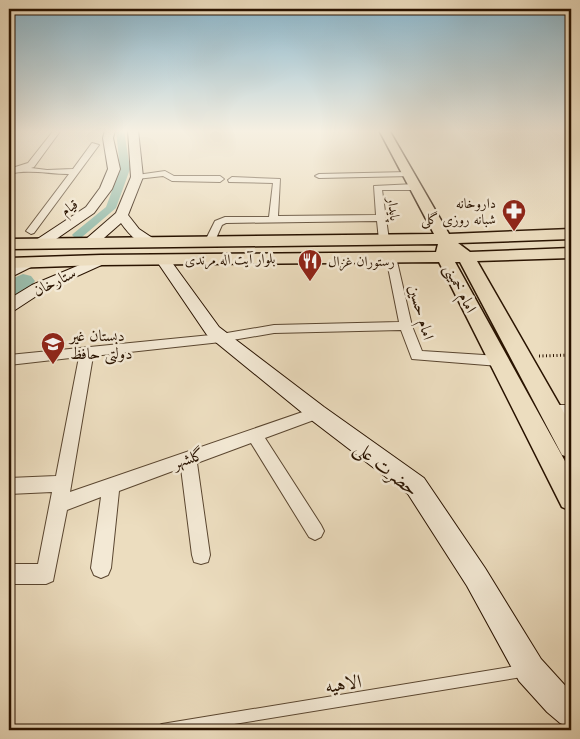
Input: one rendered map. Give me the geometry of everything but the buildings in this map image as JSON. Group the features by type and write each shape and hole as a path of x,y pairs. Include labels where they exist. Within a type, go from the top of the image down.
{"main road":[{"path":"403,164 445,248"},
{"name":"بلوار آیت اله مرندی","path":"9,244 36,237 157,250 390,257 445,248 571,234"},
{"path":"356,240 365,244 368,251 365,255 356,257"},
{"name":"بلوار آیت اله مرندی","path":"9,263 101,260 210,241 384,240 445,248"},
{"name":"امام خمینی","path":"445,248 466,257 522,356 562,411 571,447"},
{"name":"امام خمینی","path":"445,248 499,361 571,498"},
{"path":"466,257 571,253"}],"street":[{"path":"9,172 31,164"},
{"path":"36,237 80,164"},
{"name":"قیام","path":"36,237 90,210 106,189 114,169 113,164"},
{"path":"92,242 122,215 137,177 135,164"},
{"path":"18,169 47,172 75,171"},
{"path":"137,177 165,173 172,178 220,180"},
{"path":"319,176 408,174"},
{"path":"232,180 277,181 273,219"},
{"name":"پایدار","path":"384,240 377,188 415,187"},
{"name":"حضرت علی","path":"122,215 134,232 157,250 213,331 317,413 416,486 476,577 530,670 558,701 571,712"},
{"path":"210,241 218,223 225,220 381,218"},
{"name":"امام حسین","path":"390,257 406,326 418,356 499,361"},
{"name":"ستارخان","path":"9,306 38,288 101,260"},
{"path":"32,262 42,269 44,274 38,288"},
{"name":"ستارخان","path":"9,274 32,262"},
{"path":"9,360 221,338 274,329 406,326"},
{"path":"9,574 46,574 88,352"},
{"name":"گلشهر","path":"59,504 317,413"},
{"path":"255,435 315,531"},
{"path":"188,458 201,555"},
{"path":"9,486 63,484"},
{"path":"101,568 110,486"}],"lane":[{"name":"الاهیه","path":"162,730 530,670"}],"path":[{"path":"522,356 571,355"}],"waterway":[{"path":"78,235 111,208 125,169 124,164"},
{"path":"9,290 23,281"}],"place":[{"name":"داروخانه شبانه روزی گلی","path":"514,232"},
{"name":"رستوران غزال","path":"310,282"},
{"name":"دبستان غیر دولتی حافظ","path":"53,365"}]}
